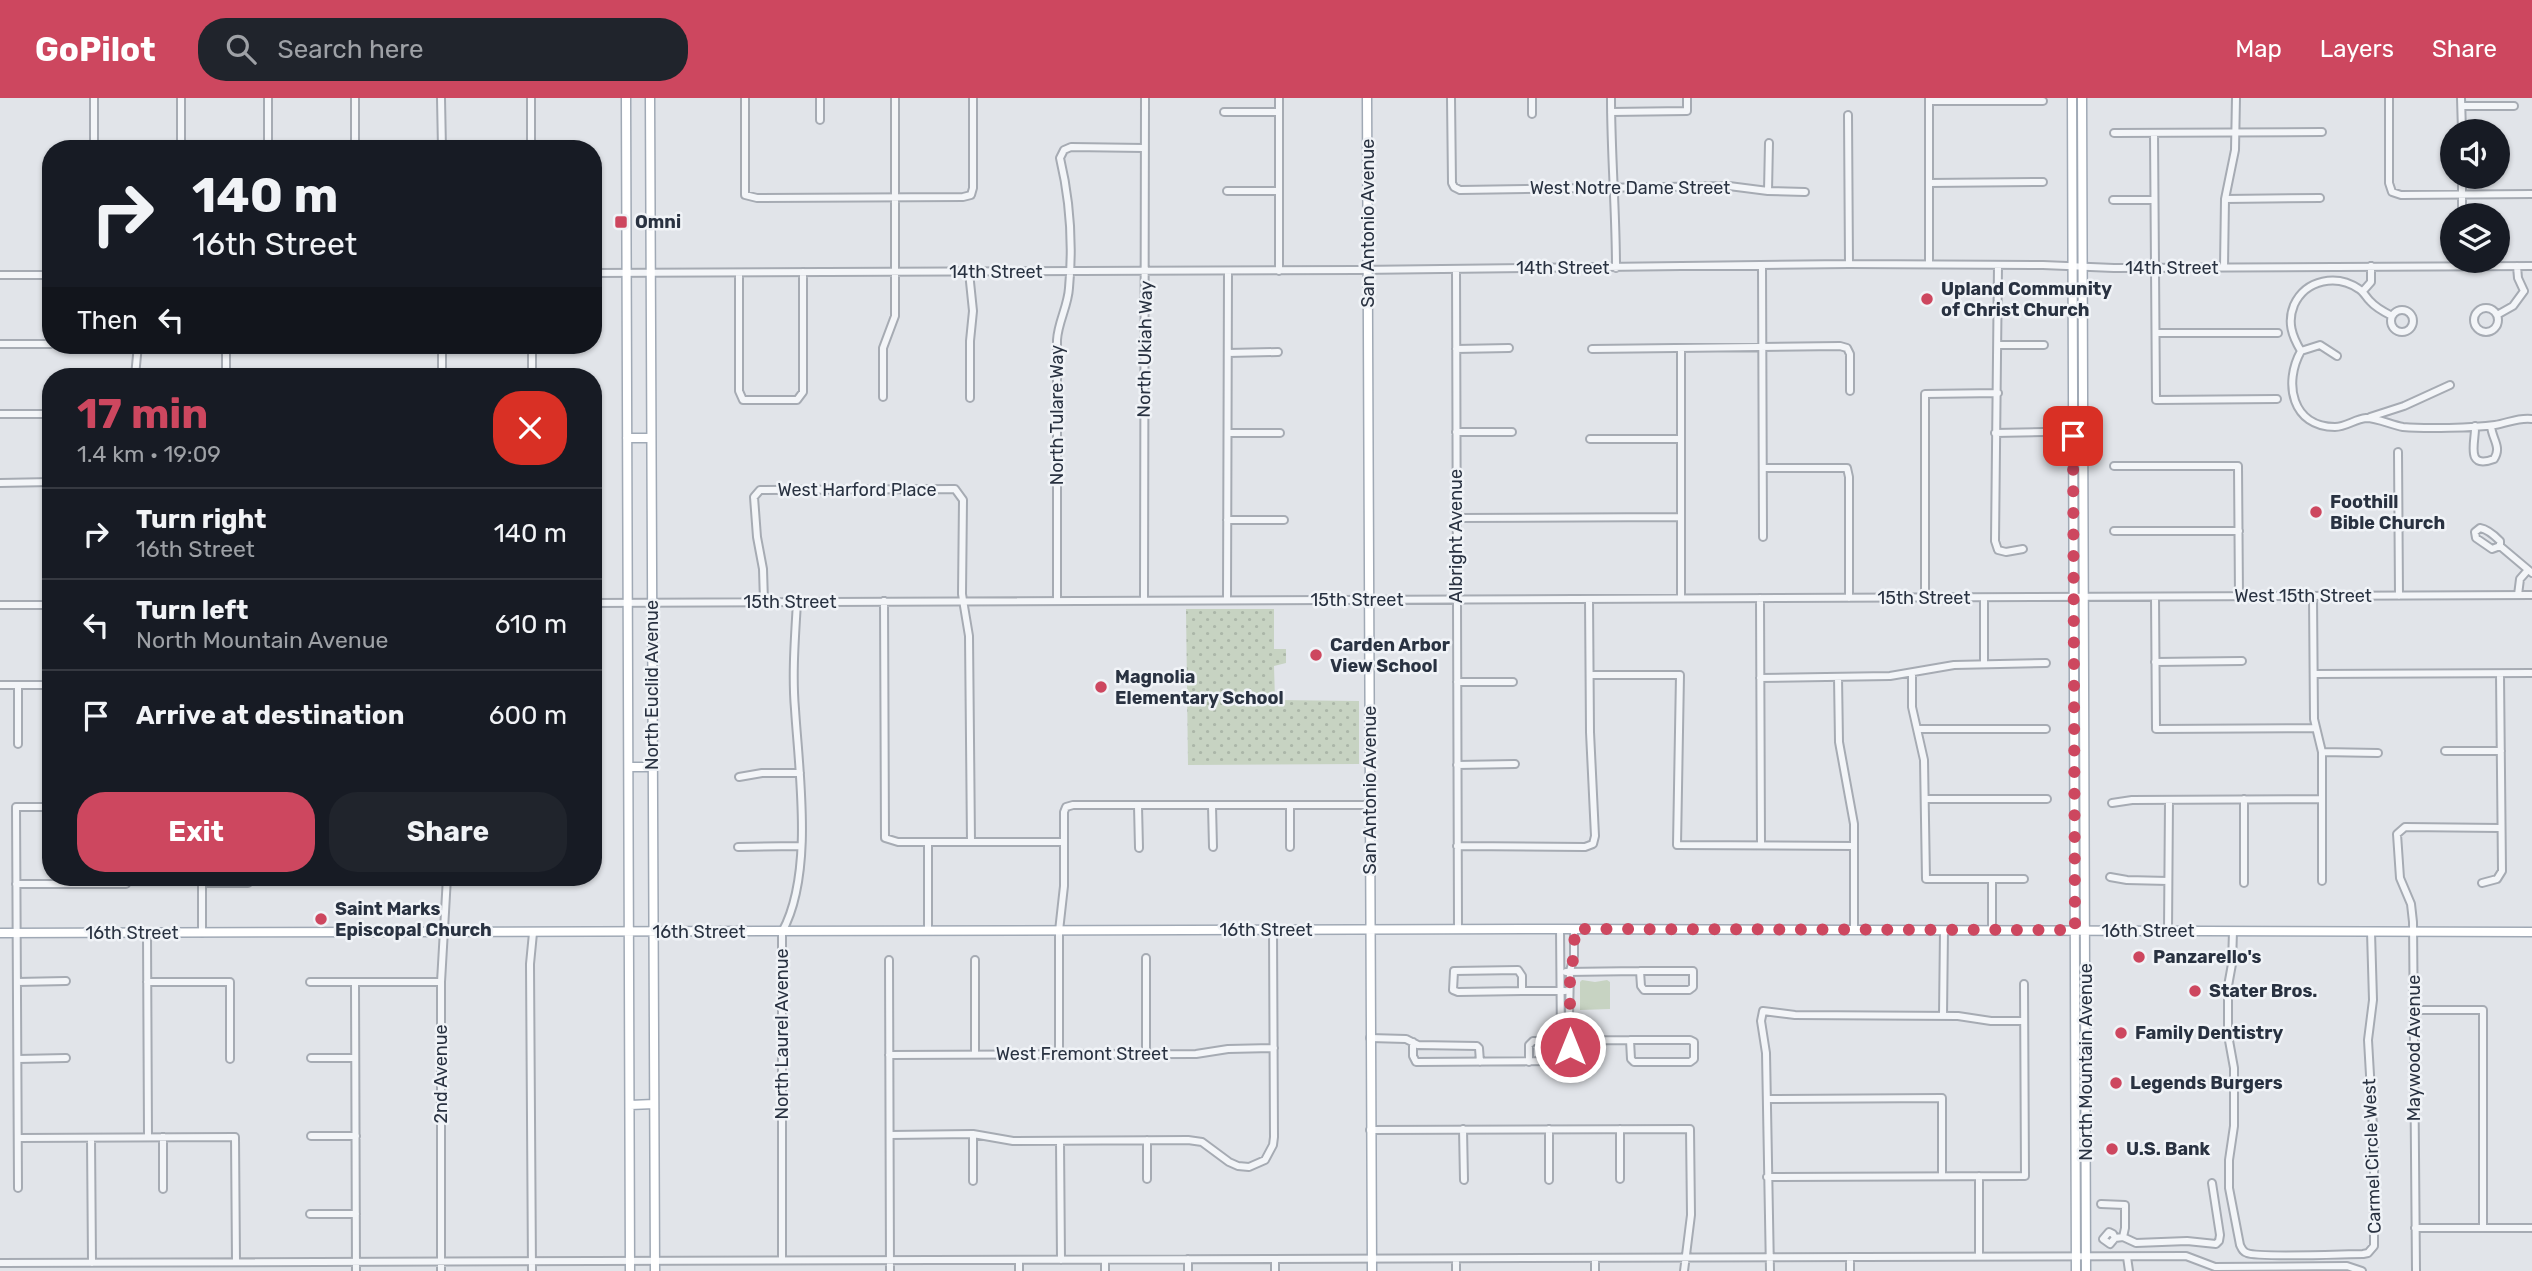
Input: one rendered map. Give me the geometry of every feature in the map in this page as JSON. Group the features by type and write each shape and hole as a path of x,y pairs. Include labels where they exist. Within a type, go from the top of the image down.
{"main road":[{"name":"North Euclid Avenue","path":"626,98 630,1266"},
{"name":"North Euclid Avenue","path":"650,98 655,1271"},
{"name":"San Antonio Avenue","path":"1367,98 1372,1271"},
{"name":"North Mountain Avenue","path":"2072,98 2076,1271"},
{"name":"North Mountain Avenue","path":"2081,98 2086,1271"},
{"path":"627,438 651,438"},
{"path":"629,767 652,767"},
{"name":"16th Street","path":"0,933 1370,929 2532,932"},
{"path":"2076,1102 2086,1103"},
{"path":"630,1105 654,1104"}],"street":[{"path":"94,98 94,140"},
{"path":"181,98 181,140"},
{"path":"268,98 268,140"},
{"path":"355,98 355,140"},
{"path":"441,98 442,140"},
{"path":"531,98 531,140"},
{"path":"745,98 745,195 757,198 971,195 973,98"},
{"path":"820,98 820,120"},
{"path":"883,397 883,348 895,316 895,98"},
{"name":"North Ukiah Way","path":"1144,600 1145,98"},
{"path":"1279,98 1279,271"},
{"name":"West Notre Dame Street","path":"1451,98 1452,183 1460,190 1729,186 1805,192"},
{"path":"1531,114 1532,98"},
{"path":"1611,98 1616,268"},
{"path":"1611,112 1687,111 1687,98"},
{"path":"2224,268 2225,199 2235,150 2236,98"},
{"path":"2389,98 2389,183 2392,192 2401,195 2532,194"},
{"path":"2462,98 2462,119"},
{"path":"1929,264 1928,100 2043,101"},
{"path":"2462,106 2514,106"},
{"path":"1224,112 1279,112"},
{"path":"1848,115 1849,264"},
{"path":"2114,133 2322,132"},
{"path":"2154,133 2156,400 2277,399"},
{"path":"1768,191 1769,143"},
{"name":"North Tulare Way","path":"1057,601 1057,340 1058,325 1066,304 1069,271 1069,209 1060,158 1064,150 1071,147 1144,148"},
{"path":"1929,183 2043,183"},
{"path":"2462,189 2462,203"},
{"path":"1227,191 1279,191"},
{"path":"2225,199 2319,198"},
{"path":"2113,200 2154,200"},
{"name":"14th Street","path":"602,273 1279,271 1849,264 2224,268 2440,264"},
{"path":"1998,265 1995,541 1998,550 2006,552 2023,549"},
{"path":"1762,266 1763,537"},
{"path":"2363,291 2371,282 2371,266"},
{"name":"14th Street","path":"2510,266 2532,266"},
{"path":"2517,266 2518,278 2524,291"},
{"name":"Albright Avenue","path":"1456,269 1458,929"},
{"path":"1227,600 1228,271"},
{"path":"739,273 739,391 743,400 797,400 803,392 803,272"},
{"path":"969,272 973,311 970,398"},
{"path":"0,275 42,275"},
{"path":"2301,351 2292,334 2291,315 2296,301 2304,291 2323,281 2338,280 2363,291 2379,309 2392,316"},
{"path":"2497,315 2513,306 2524,291 2532,286"},
{"path":"2481,308 2490,308 2497,315 2497,324 2490,331 2481,331 2474,324 2474,315 2481,308"},
{"path":"2156,333 2278,333"},
{"path":"0,344 42,344"},
{"path":"1998,345 2044,345"},
{"path":"2337,356 2320,345 2301,351 2292,369 2294,398 2306,416 2317,423 2332,427 2395,409 2450,385"},
{"path":"1592,349 1840,346 1847,348 1850,355 1850,391"},
{"path":"1456,349 1509,348"},
{"path":"1681,348 1681,598"},
{"path":"1228,353 1278,352"},
{"path":"1924,597 1925,394 1998,393"},
{"path":"2395,409 2396,425"},
{"path":"0,414 42,414"},
{"path":"2368,418 2396,425 2475,426 2491,426 2521,418 2532,419"},
{"path":"2475,426 2476,439 2472,452 2478,460 2483,461 2494,459 2497,452 2491,426"},
{"path":"1456,432 1512,432"},
{"path":"1995,433 2044,432"},
{"path":"1228,433 1280,433"},
{"path":"1590,439 1680,439"},
{"path":"2398,452 2399,596"},
{"path":"2113,466 2238,466 2239,597"},
{"path":"1763,468 1847,468 1849,598"},
{"path":"0,483 42,482"},
{"name":"West Harford Place","path":"764,602 764,569 754,510 754,498 760,490 955,489 963,500 963,601"},
{"path":"1456,518 1680,517"},
{"path":"1227,520 1284,520"},
{"path":"2114,531 2239,531"},
{"path":"2500,546 2529,572 2520,579 2518,595"},
{"name":"West 15th Street","path":"2073,597 2532,595"},
{"path":"2313,596 2316,728 2322,752 2322,881"},
{"name":"15th Street","path":"602,603 2073,597"},
{"path":"2155,597 2156,729 2316,728"},
{"path":"1760,598 1761,845"},
{"path":"1984,598 1984,663"},
{"path":"1457,846 1585,847 1593,844 1595,836 1589,599"},
{"path":"884,601 885,838 890,842 1064,842"},
{"path":"963,601 969,636 971,842"},
{"name":"North Laurel Avenue","path":"782,1260 782,932 797,885 801,846 800,773 795,708 797,602"},
{"path":"0,605 42,605"},
{"path":"2155,662 2242,662"},
{"path":"1760,678 1912,674 1954,665 2046,663"},
{"path":"2314,674 2532,673"},
{"path":"1912,674 1912,707 1923,750 1926,880 2024,879"},
{"path":"2483,883 2497,879 2502,871 2500,674"},
{"path":"1590,676 1680,675 1677,845 1854,846"},
{"path":"1838,677 1839,742 1852,806 1854,930"},
{"path":"1457,682 1513,682"},
{"path":"0,685 42,685"},
{"path":"18,685 18,744"},
{"path":"1917,729 2046,729"},
{"path":"2445,751 2501,751"},
{"path":"2322,752 2378,753"},
{"path":"1457,765 1515,764"},
{"path":"739,777 762,773 800,773"},
{"path":"1925,799 2047,799"},
{"path":"2244,799 2244,883"},
{"path":"2112,803 2322,799"},
{"path":"2168,931 2169,800"},
{"path":"1290,805 1290,848"},
{"path":"1059,1054 1059,931 1064,902 1066,807 1370,805"},
{"path":"1138,806 1139,848"},
{"path":"1212,806 1213,847"},
{"path":"18,1188 16,807 42,807"},
{"name":"Maywood Avenue","path":"2416,1271 2413,932 2411,904 2399,878 2397,841 2400,829 2411,827 2500,828"},
{"path":"928,842 928,931"},
{"path":"738,847 801,846"},
{"path":"2110,877 2168,881"},
{"path":"1992,879 1992,930"},
{"path":"16,884 42,884"},
{"path":"202,886 202,933"},
{"name":"2nd Avenue","path":"442,1271 441,982 447,886"},
{"path":"1560,929 1561,1040"},
{"path":"1413,1042 1413,1059 1416,1062 1566,1062 1570,1056 1570,971 1575,953 1574,929"},
{"path":"890,1135 973,1134 1013,1141 1188,1140 1212,1147 1238,1166 1249,1167 1265,1160 1274,1137 1273,930"},
{"path":"1944,930 1944,1016"},
{"name":"Carmel Circle West","path":"2233,931 2228,986 2228,1035 2234,1068 2234,1126 2229,1160 2229,1188 2240,1245 2244,1251 2251,1254 2269,1255 2363,1254 2368,1253 2374,1246 2374,1145 2368,1040 2373,1000 2371,932"},
{"path":"147,933 148,1137"},
{"path":"532,1271 530,964 533,933"},
{"path":"1146,958 1146,1054"},
{"path":"889,960 890,1271"},
{"path":"975,960 975,1054"},
{"path":"1522,991 1522,976 1518,970 1459,970 1454,971 1452,976 1453,990 1458,992 1570,991"},
{"path":"1560,972 1570,971 1640,971 1693,971 1693,987 1689,990 1644,990 1641,986 1640,971"},
{"path":"18,982 66,981"},
{"path":"147,982 230,982 230,1059"},
{"path":"310,982 441,982"},
{"path":"355,983 356,1271"},
{"path":"1767,1177 2025,1176 2024,984"},
{"path":"2413,1010 2483,1010 2483,1228"},
{"path":"1770,1271 1766,1053 1761,1021 1763,1011 1795,1015 1944,1016 2024,1021"},
{"path":"1370,1038 1406,1039 1418,1045 1477,1046 1479,1062"},
{"path":"1529,1062 1528,1047 1531,1042 1561,1040 1630,1040 1690,1040 1694,1042 1694,1059 1690,1062 1634,1062 1631,1059 1630,1040"},
{"name":"West Fremont Street","path":"889,1055 1196,1054 1228,1049 1274,1048"},
{"path":"18,1059 66,1058"},
{"path":"311,1058 355,1058"},
{"path":"1767,1100 1942,1098 1942,1176"},
{"path":"1464,1129 1464,1180"},
{"path":"1549,1129 1549,1180"},
{"path":"1620,1129 1620,1179"},
{"path":"1370,1130 1690,1129 1691,1214 1684,1271"},
{"path":"973,1134 973,1181"},
{"path":"311,1136 356,1136"},
{"path":"163,1137 163,1189"},
{"path":"18,1138 234,1137 236,1262"},
{"path":"91,1138 92,1263"},
{"path":"1147,1140 1147,1179"},
{"path":"1060,1141 1061,1260"},
{"path":"1979,1176 1979,1256"},
{"path":"2119,1237 2136,1243 2187,1241 2216,1244 2220,1235 2212,1183"},
{"path":"2101,1204 2125,1205 2125,1228 2114,1242 2108,1244 2106,1257"},
{"path":"310,1214 356,1214"},
{"path":"2415,1228 2532,1228"},
{"path":"0,1263 532,1262 630,1266 643,1261 782,1260 796,1264 890,1260 2186,1256 2211,1268 2347,1266 2362,1271"},
{"path":"1850,1257 1850,1271"},
{"path":"2127,1257 2129,1271"},
{"path":"1595,1258 1595,1271"},
{"path":"1188,1259 1188,1271"},
{"path":"1275,1259 1275,1271"},
{"path":"1456,1259 1456,1271"},
{"path":"1018,1260 1019,1271"},
{"path":"1105,1260 1105,1271"},
{"path":"22,1263 22,1271"},
{"path":"181,1263 181,1271"}],"green space":[{"path":"1186,609 1274,609 1274,649 1286,649 1286,663 1274,666 1275,700 1359,701 1359,764 1188,765"},
{"path":"1582,980 1610,982 1610,1009 1580,1010"}],"place":[{"name":"Omni","path":"621,222"},
{"name":"Upland Community of Christ Church","path":"1927,299"},
{"name":"Foothill Bible Church","path":"2316,512"},
{"name":"Carden Arbor View School","path":"1316,655"},
{"name":"Magnolia Elementary School","path":"1101,687"},
{"name":"Saint Marks Episcopal Church","path":"321,919"},
{"name":"Panzarello's","path":"2139,957"},
{"name":"Stater Bros.","path":"2195,991"},
{"name":"Family Dentistry","path":"2121,1033"},
{"name":"Legends Burgers","path":"2116,1083"},
{"name":"U.S. Bank","path":"2112,1149"}],"route":[{"path":"1570,1047 1570,971 1575,953 1574,929 2075,930 2073,436"}]}
